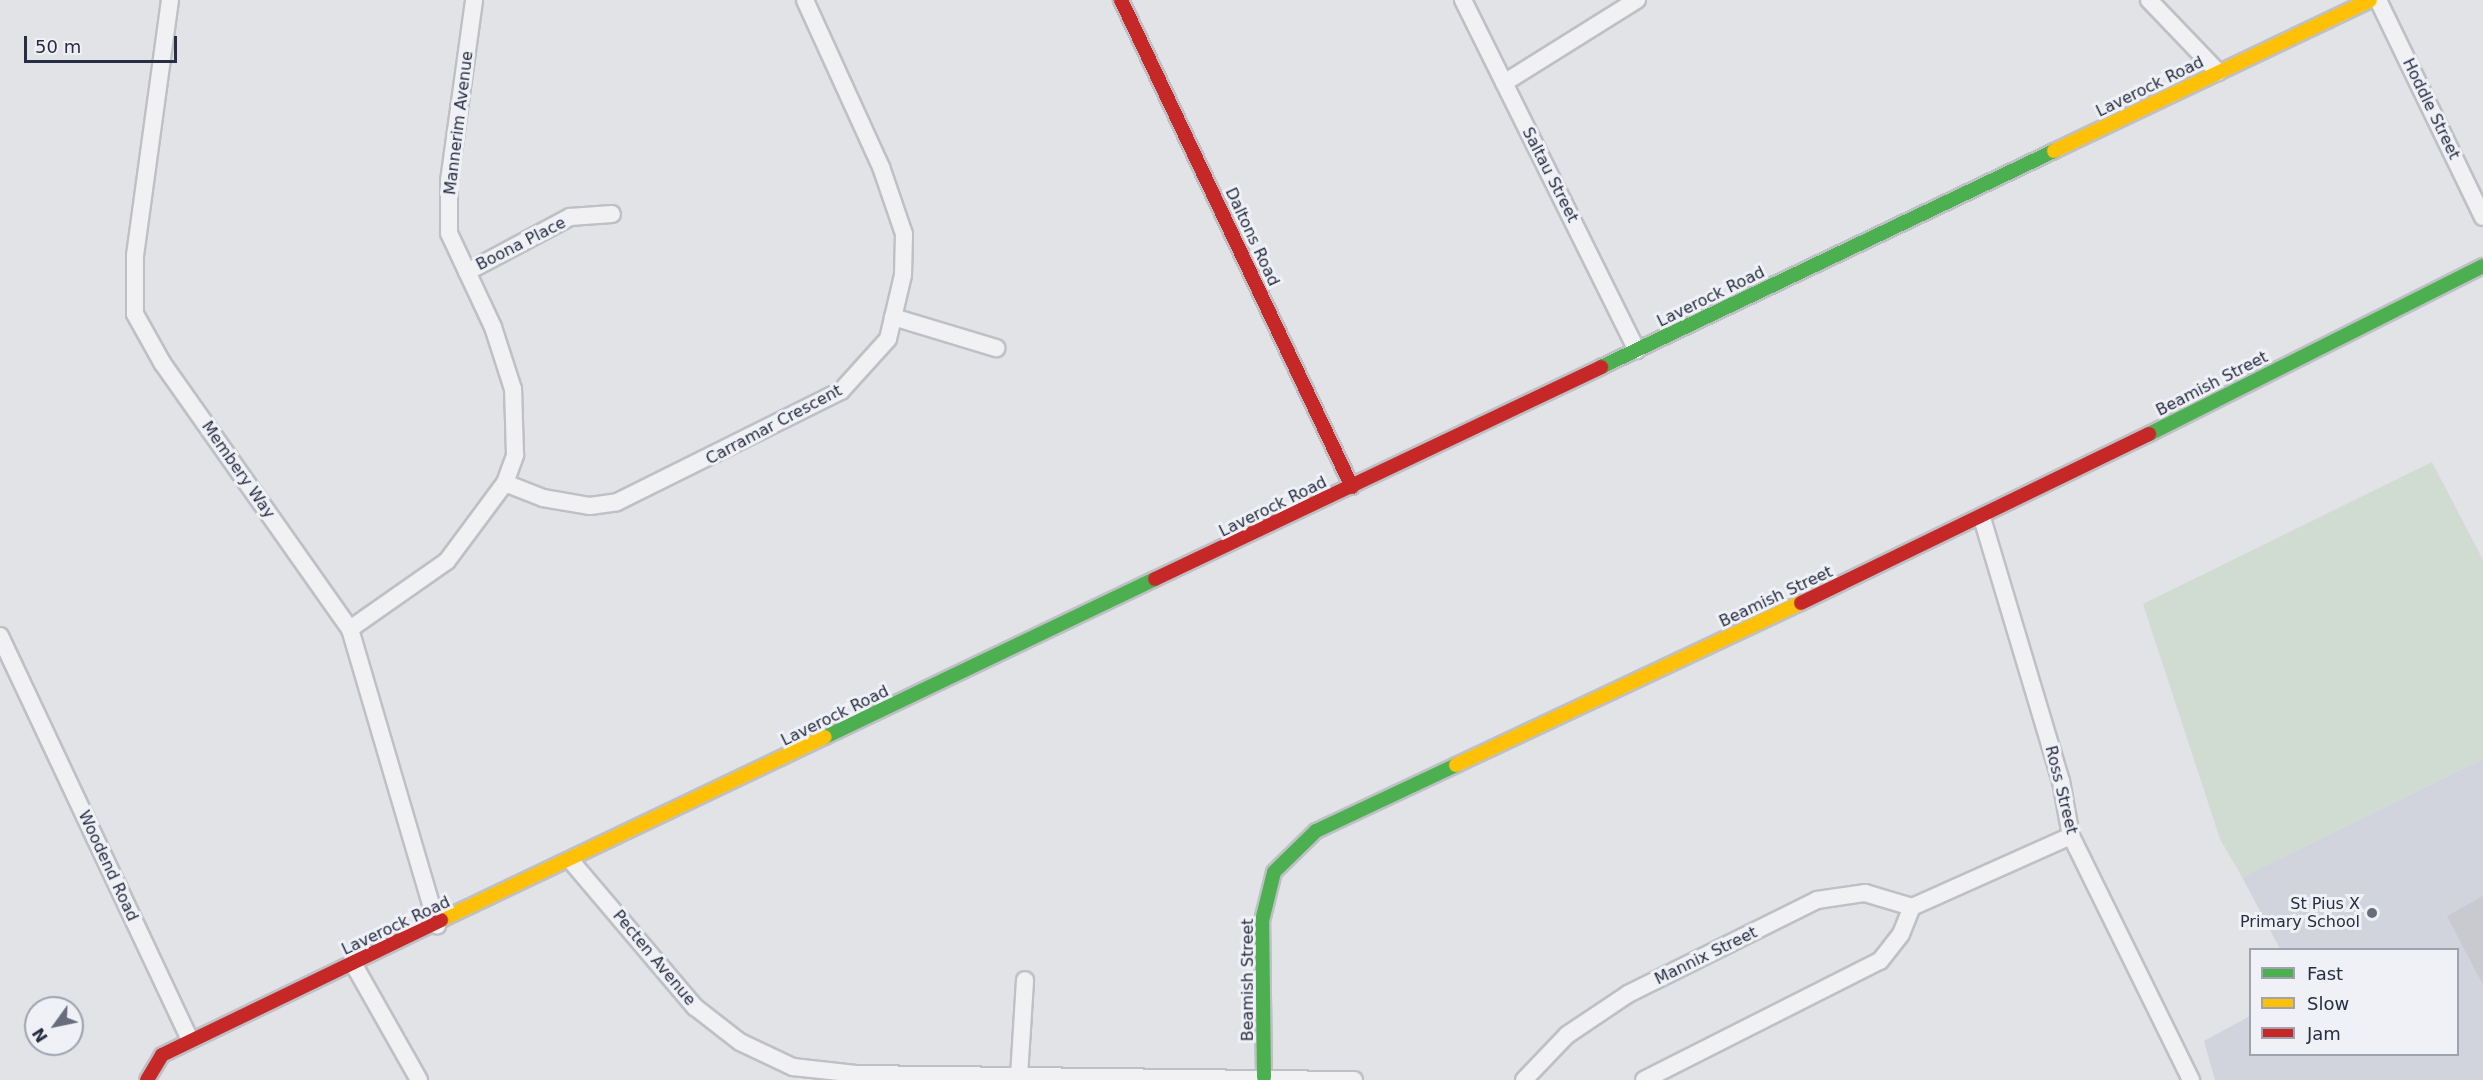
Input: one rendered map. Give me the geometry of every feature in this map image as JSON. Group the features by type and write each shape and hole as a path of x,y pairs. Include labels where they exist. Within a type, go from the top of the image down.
{"street":[{"name":"Membery Way","path":"170,0 135,256 135,314 163,364 350,629 437,925"},
{"name":"Mannerim Avenue","path":"350,629 447,561 474,531 505,483 515,455 513,389 493,327 449,233 449,182 474,0"},
{"name":"Carramar Crescent","path":"505,483 543,498 590,506 653,488 841,391 868,367 888,339 903,275 904,234 881,167 805,0"},
{"name":"Daltons Road","path":"1121,0 1352,487"},
{"name":"Saltau Street","path":"1462,0 1637,350"},
{"path":"1504,83 1637,0"},
{"path":"2149,0 2218,72"},
{"name":"Laverock Road","path":"190,1040 354,965 2370,0"},
{"name":"Hoddle Street","path":"2378,0 2483,218"},
{"name":"Boona Place","path":"467,272 570,218 612,214"},
{"name":"Beamish Street","path":"1264,1077 1262,921 1274,872 1316,831 1982,518 2483,266"},
{"path":"893,317 996,348"},
{"name":"Ross Street","path":"1982,518 2061,781 2071,836 2191,1080"},
{"name":"Woodend Road","path":"0,636 190,1040"},
{"path":"1644,1080 1880,961 1901,934 1912,907 2071,836"},
{"name":"Pecten Avenue","path":"571,861 695,1007 740,1042 793,1066 845,1073 1077,1078 1264,1077 1354,1080"},
{"name":"Mannix Street","path":"1524,1080 1568,1035 1628,994 1817,900 1865,893 1912,907"},
{"path":"354,965 419,1080"},
{"path":"1019,1076 1025,980"},
{"path":"147,1080 162,1055 190,1040"}],"shaded area":[{"path":"2432,462 2483,560 2483,759 2242,877 2220,839 2143,604"},
{"name":"St Pius X Primary School","path":"2483,759 2483,1080 2215,1080 2204,1041 2249,1017 2249,1056 2459,1056 2459,948 2279,948 2242,877"}],"building":[{"path":"2483,896 2483,985 2447,916"}],"traffic: fast":[{"path":"1601,367 2054,151"},
{"path":"2149,434 2483,266"},
{"path":"825,737 1155,579"},
{"path":"1264,1077 1262,921 1274,872 1316,831 1456,765"}],"traffic: slow":[{"path":"2054,151 2370,0"},
{"path":"1456,765 1801,603"},
{"path":"441,920 825,737"}],"traffic: jam":[{"path":"1121,0 1352,487"},
{"path":"1155,579 1601,367"},
{"path":"1801,603 2149,434"},
{"path":"147,1080 162,1055 441,920"}],"place":[{"name":"St Pius X Primary School","path":"2372,913"}]}
